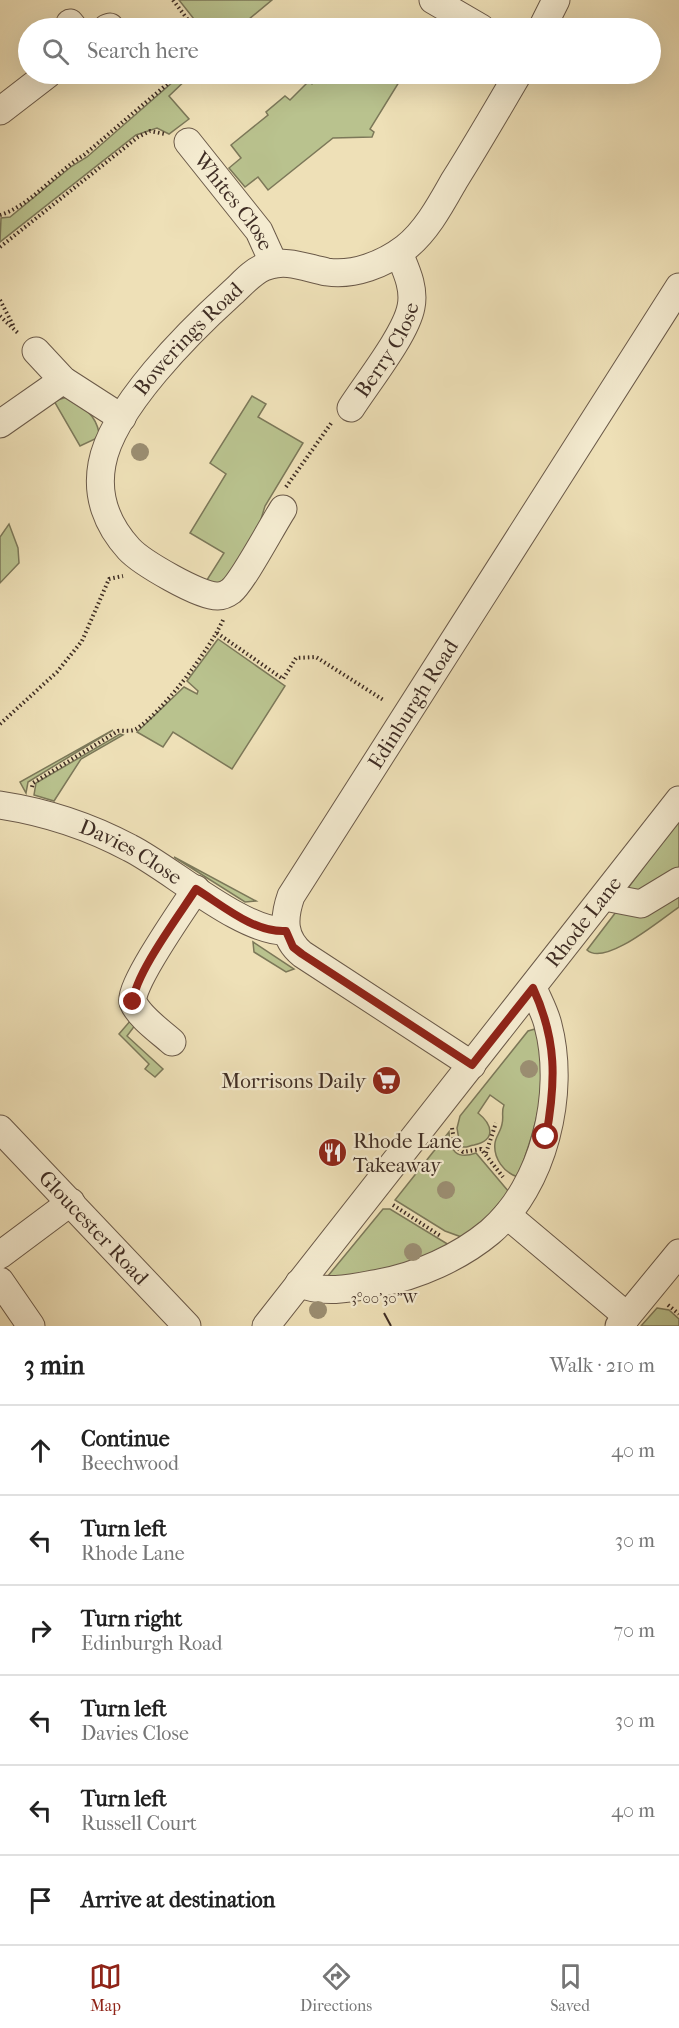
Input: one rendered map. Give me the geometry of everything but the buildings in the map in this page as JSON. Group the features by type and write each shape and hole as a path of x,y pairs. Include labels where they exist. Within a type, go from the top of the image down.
{"street":[{"path":"434,0 464,18"},
{"path":"547,18 556,0"},
{"path":"0,111 35,84"},
{"path":"274,264 288,263 327,272 349,272 368,268 399,253 413,242 443,200 512,84"},
{"name":"Whites Close","path":"188,142 259,231 274,264"},
{"name":"Berry Close","path":"342,414 399,335 411,307 410,282 399,253"},
{"name":"Bowerings Road","path":"219,596 131,566 120,539 105,512 101,476 105,452 122,418 168,358 197,326 254,273 274,264"},
{"name":"Edinburgh Road","path":"286,931 286,910 291,896 679,287"},
{"path":"36,351 63,380 122,418"},
{"path":"0,424 63,380"},
{"path":"219,596 233,589 283,509"},
{"name":"Rhode Lane","path":"266,1326 679,800"},
{"name":"Davies Close","path":"0,805 27,809 85,826 133,849 244,919 274,932 286,931"},
{"path":"605,897 641,904 679,882"},
{"path":"172,1042 139,1011 133,1002 133,993 150,960 196,889"},
{"path":"286,931 293,947 302,954 472,1065"},
{"path":"299,1283 312,1290 328,1290 393,1280 415,1273 462,1250 490,1232 507,1215 522,1192 546,1137 553,1083 549,1027 533,988"},
{"name":"Gloucester Road","path":"0,1129 187,1326"},
{"path":"0,1255 71,1202"},
{"path":"507,1215 623,1321 679,1253"},
{"path":"0,1281 31,1326"}],"path":[{"path":"173,0 186,18"},
{"path":"0,215 19,206 68,165 84,155 167,84"},
{"path":"0,247 144,133 162,132 168,137 188,142"},
{"path":"0,300 15,330"},
{"path":"283,509 274,504 342,414"},
{"path":"0,724 68,659 82,641 109,579 131,566"},
{"path":"27,809 33,783 118,731 133,730 157,711 217,633 224,620 219,596"},
{"path":"217,633 283,678 296,658 316,657 406,714"},
{"path":"486,1152 496,1123"},
{"path":"453,1136 455,1146 463,1152 481,1149 486,1152 505,1179 522,1192"},
{"path":"371,1191 462,1250"}],"green space":[{"path":"179,0 272,0 250,18 193,18"},
{"path":"171,84 182,84 169,96 189,119 169,134 157,128 136,135 0,242 1,218 10,217 72,166 87,157"},
{"path":"306,84 398,84 370,129 374,132 372,137 333,138 268,190 258,177 245,187 229,168 241,158 231,145 268,115 266,112 285,96 290,100"},
{"path":"252,396 266,404 258,417 303,443 265,506 259,526 226,584 205,583 224,553 190,533 226,474 210,463"},
{"path":"67,397 88,412 95,421 99,433 95,439 80,446 54,401"},
{"path":"9,524 18,548 19,563 0,583 0,537"},
{"path":"218,639 285,686 232,769 173,732 163,747 137,732 184,687 197,694 198,691 187,681"},
{"path":"113,730 28,782 26,793 20,782"},
{"path":"120,734 123,735 81,759 54,801 34,795 36,783"},
{"path":"679,819 679,875 651,895 628,888"},
{"path":"174,857 256,901 245,902"},
{"path":"679,889 679,907 647,930 606,952 595,954 587,950 616,912"},
{"path":"253,942 294,969 286,972 254,952"},
{"path":"131,1020 136,1024 127,1036 163,1069 155,1077 145,1069 149,1064 119,1034"},
{"path":"535,1029 540,1048 542,1086 530,1141 518,1177 508,1172 500,1164 495,1149 496,1138 503,1119 504,1105 490,1095 478,1113 487,1122 490,1131 489,1136 481,1143 460,1146 457,1128 460,1116 528,1031"},
{"path":"449,1132 449,1139 455,1152 464,1155 476,1153 509,1192 467,1239 445,1231 395,1200"},
{"path":"383,1209 390,1209 454,1248 433,1258 323,1282"},
{"path":"657,1308 669,1310 679,1319 679,1326 641,1326"}],"place":[{"name":"Morrisons Daily","path":"387,1081"},
{"name":"Rhode Lane Takeaway","path":"332,1153"}],"route":[{"path":"133,1002 133,993 150,960 196,889 244,919 274,932 286,931 293,947 302,954 472,1065 533,988 549,1027 553,1055 553,1083 546,1137"}]}
